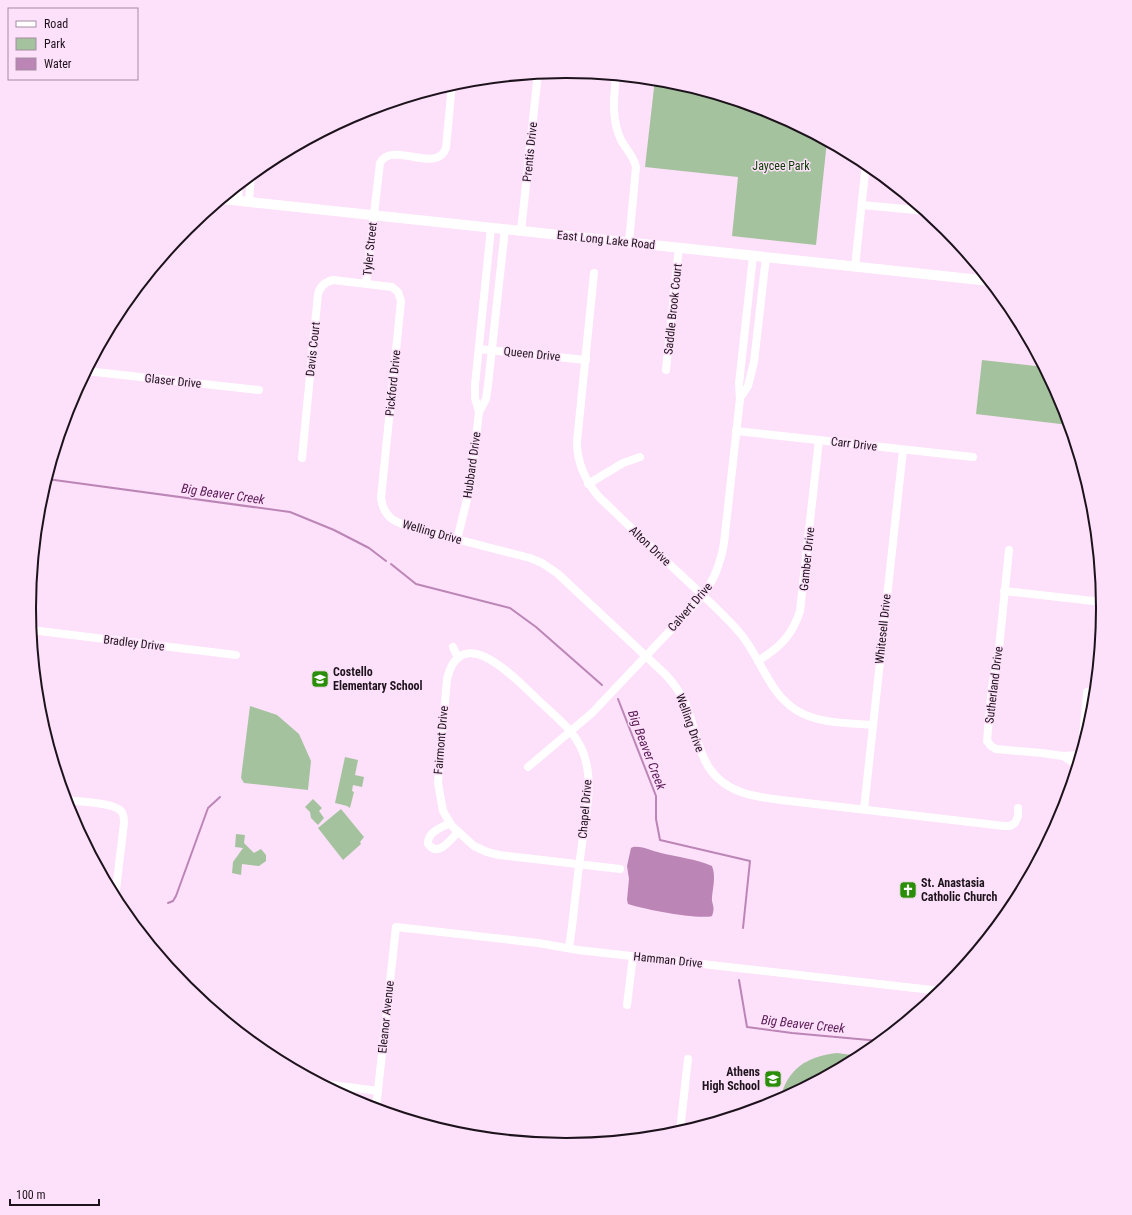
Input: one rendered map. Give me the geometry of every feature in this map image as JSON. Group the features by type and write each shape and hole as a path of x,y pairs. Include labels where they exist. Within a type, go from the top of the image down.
{"main road":[{"name":"East Long Lake Road","path":"228,199 982,280"}],"street":[{"name":"Prentis Drive","path":"521,231 537,79"},
{"path":"616,80 613,109 615,122 620,139 633,159 636,167 629,242"},
{"name":"Tyler Street","path":"366,283 379,168 384,158 390,155 439,158 444,152 451,91"},
{"path":"855,267 865,171"},
{"path":"249,201 250,182"},
{"path":"238,200 239,191"},
{"path":"862,205 916,210"},
{"name":"Hubbard Drive","path":"457,540 472,483 479,412 476,405 475,391 491,228"},
{"name":"Hubbard Drive","path":"479,412 483,407 487,392 504,229"},
{"name":"Saddle Brook Court","path":"666,370 679,248"},
{"name":"Calvert Drive","path":"528,767 592,713 703,595 716,574 722,553 740,399 739,384 753,256"},
{"name":"Calvert Drive","path":"740,399 748,386 753,368 766,257"},
{"name":"Alton Drive","path":"594,273 578,450 580,464 588,484 598,496 703,595 740,633 778,694 784,701 800,712 809,716 824,720 873,725"},
{"name":"Davis Court","path":"302,458 319,291 325,283 333,280 366,283"},
{"name":"Pickford Drive","path":"366,283 392,287 398,292 401,301 381,498 382,508"},
{"path":"484,296 497,298"},
{"path":"746,324 758,325"},
{"name":"Queen Drive","path":"479,349 586,360"},
{"name":"Glaser Drive","path":"92,372 259,390"},
{"name":"Carr Drive","path":"736,431 973,457"},
{"name":"Gamber Drive","path":"758,660 776,649 785,640 795,624 800,611 819,440"},
{"name":"Whitesell Drive","path":"864,809 903,450"},
{"path":"588,484 623,463 640,457"},
{"name":"Welling Drive","path":"382,508 388,516 404,525 530,558 553,569 676,686 685,702 701,754 709,767 725,783 740,792 751,795 1004,826 1013,825 1017,820 1018,808"},
{"name":"Sutherland Drive","path":"1009,550 991,695 987,737 988,744 996,749 1063,756 1075,755"},
{"path":"1004,591 1096,601"},
{"name":"Bradley Drive","path":"37,631 236,655"},
{"path":"453,647 458,658"},
{"name":"Chapel Drive","path":"458,658 464,654 479,654 489,658 507,670 571,732 583,750 588,770 587,801 569,948"},
{"name":"Fairmont Drive","path":"458,658 455,659 450,668 447,679 438,783 443,811 450,823 474,846 487,852 620,869"},
{"path":"1085,716 1087,692"},
{"name":"Sutherland Drive","path":"1063,756 1072,763"},
{"path":"73,801 110,806 118,808 122,812 124,823 116,887"},
{"path":"450,823 429,836 428,844 431,848 435,850 442,848 458,832"},
{"name":"Hamman Drive","path":"396,927 932,990"},
{"name":"Eleanor Avenue","path":"377,1102 396,927"},
{"path":"628,1005 633,956"},
{"path":"681,1124 688,1060"},
{"path":"338,1086 378,1091"}],"green space":[{"name":"Jaycee Park","path":"654,85 703,96 736,106 769,118 800,132 826,146 816,245 732,236 738,177 645,167"},
{"path":"982,360 1037,366 1056,405 1063,424 976,414"},
{"path":"250,706 277,715 299,734 311,761 308,790 244,783 241,778"},
{"path":"345,757 358,760 355,775 364,777 362,787 353,785 352,791 354,792 350,808 335,803"},
{"path":"313,799 322,808 319,811 324,818 318,825 311,818 310,812 305,807"},
{"path":"341,809 364,837 360,842 361,844 343,860 318,828"},
{"path":"236,834 245,835 244,843 254,853 261,849 266,855 266,861 259,866 242,864 241,875 232,873 233,862 243,848 235,847"},
{"path":"837,1053 849,1055 800,1083 782,1091 788,1079 800,1066 807,1061"}],"water":[{"path":"631,848 644,848 712,866 714,878 712,899 714,910 712,916 695,917 645,909 628,904 629,879 627,866"}],"waterway":[{"name":"Big Beaver Creek","path":"52,480 290,512 334,530 369,548 386,561"},
{"name":"Big Beaver Creek","path":"391,564 416,584 510,608 536,627 602,685"},
{"name":"Big Beaver Creek","path":"618,699 656,796 656,819 660,840 750,861 743,928"},
{"path":"168,903 173,901 176,896 208,808 220,797"},
{"name":"Big Beaver Creek","path":"739,980 747,1027 792,1033 871,1040"}],"place":[{"name":"Costello Elementary School","path":"320,679"},
{"name":"St. Anastasia Catholic Church","path":"908,890"},
{"name":"Athens High School","path":"773,1079"}]}
